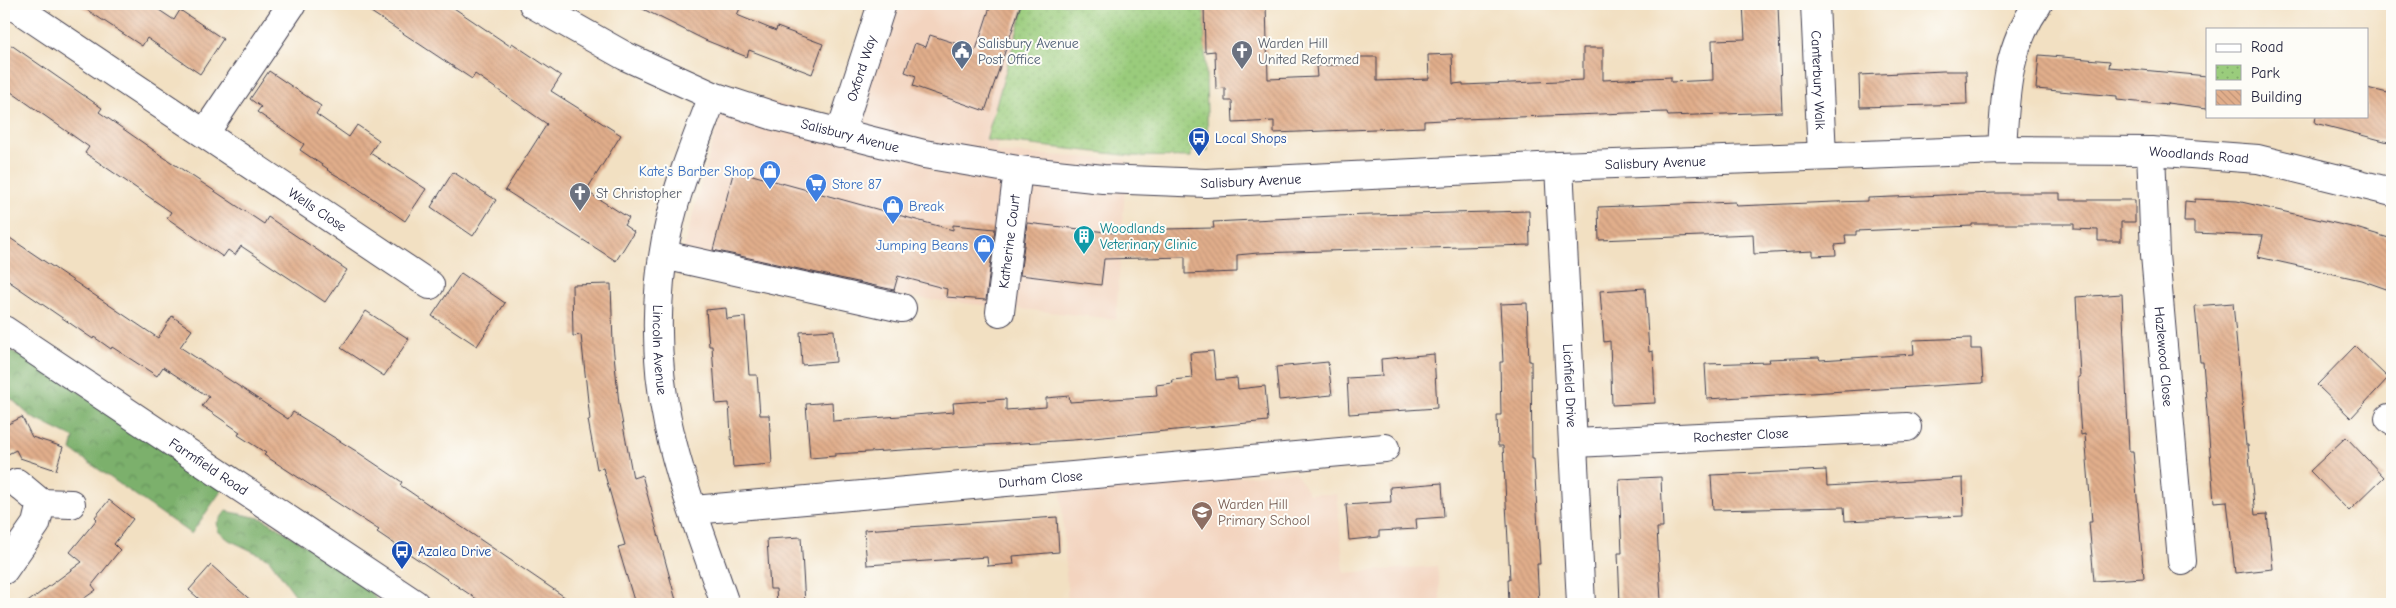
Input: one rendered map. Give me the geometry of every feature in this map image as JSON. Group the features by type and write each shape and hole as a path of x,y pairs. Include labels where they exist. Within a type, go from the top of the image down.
{"street":[{"name":"Wells Close","path":"10,4 430,285"},
{"path":"205,133 292,4"},
{"name":"Salisbury Avenue","path":"533,4 625,56 713,96 774,116 924,154 1018,170 1103,179 1206,182 1559,166 2002,150"},
{"name":"Oxford Way","path":"840,134 882,4"},
{"name":"Canterbury Walk","path":"1815,4 1822,156"},
{"path":"2002,150 2008,71 2022,27 2038,4"},
{"name":"Lincoln Avenue","path":"713,96 682,178 670,219 664,254 659,306 662,380 668,423 725,604"},
{"name":"Woodlands Road","path":"2002,150 2151,151 2258,159 2392,192"},
{"name":"Hazlewood Close","path":"2151,151 2155,254 2182,562"},
{"name":"Lichfield Drive","path":"1559,166 1575,443 1581,604"},
{"name":"Katherine Court","path":"1000,312 1018,170"},
{"path":"664,254 902,308"},
{"name":"Farmfield Road","path":"4,330 415,604"},
{"name":"Rochester Close","path":"1575,443 1907,427"},
{"name":"Durham Close","path":"694,510 1385,448"},
{"path":"17,483 41,503 71,504"},
{"path":"4,570 36,524 41,503"}],"shaded area":[{"path":"881,4 1030,4 996,152 1127,160 1116,319 677,273 727,89 834,119"},
{"name":"Warden Hill Primary School","path":"1295,472 1309,494 1337,494 1344,573 1437,566 1441,604 1068,604 1061,492"}],"green space":[{"path":"1025,4 1204,4 1208,151 1191,151 1191,157 1133,156 986,140"},
{"path":"4,348 30,359 224,487 191,534 71,450 74,438 31,417 4,392"},
{"path":"226,511 264,519 360,580 381,604 302,604 269,559 229,540 218,531 217,523"}],"building":[{"path":"78,4 150,4 174,20 180,10 223,39 200,74 147,38 142,46"},
{"path":"359,4 448,4 510,46 512,43 561,76 551,91 621,135 586,191 629,218 624,225 634,232 616,261 505,190 547,124 475,74 472,79"},
{"path":"633,4 742,4 737,15 776,31 777,27 823,44 812,74 749,50 747,57 705,40"},
{"path":"991,4 1021,4 985,111 913,86 916,76 905,72 915,43 926,47 930,35 976,50"},
{"path":"1204,4 1266,4 1268,79 1317,77 1316,66 1355,64 1355,57 1377,57 1377,81 1429,79 1428,55 1452,54 1453,84 1463,83 1463,85 1583,80 1583,48 1603,48 1603,80 1671,77 1671,82 1713,80 1712,40 1745,39 1743,4 1778,4 1782,112 1668,116 1667,112 1463,119 1424,121 1424,127 1274,133 1274,121 1233,123 1232,101 1225,101 1225,88 1216,89 1215,51 1205,52"},
{"path":"4,40 102,108 99,112 162,156 264,224 268,217 347,270 325,302 241,246 235,255 228,250 223,257 167,218 171,212 85,153 89,147 4,87"},
{"path":"2039,55 2110,61 2109,67 2206,76 2206,108 2117,100 2117,96 2036,89"},
{"path":"269,71 321,106 316,114 349,137 357,125 379,140 370,153 426,189 405,221 350,183 327,170 300,150 304,144 257,112 261,107 250,99"},
{"path":"1966,71 1967,104 1860,107 1859,75"},
{"path":"2368,88 2392,94 2392,143 2315,123 2316,118 2368,118"},
{"path":"734,170 953,230 953,225 995,229 986,300 946,297 947,289 898,276 894,290 713,250"},
{"path":"453,172 496,200 473,236 431,207"},
{"path":"1994,193 2060,193 2060,200 2135,200 2135,222 2121,222 2121,241 2098,241 2098,230 2074,229 2074,224 1972,224 1972,226 1856,231 1856,235 1845,235 1846,244 1835,245 1836,255 1813,256 1813,251 1754,254 1753,234 1599,240 1598,207 1735,202 1736,206 1868,201 1868,198"},
{"path":"2195,199 2237,201 2356,228 2392,239 2392,291 2361,280 2258,257 2263,236 2194,233 2194,222 2184,222 2185,201 2195,202"},
{"path":"1529,211 1530,245 1258,253 1237,255 1237,272 1185,274 1185,257 1104,259 1101,285 1020,275 1027,223 1115,233 1115,230 1214,228 1213,222 1334,216"},
{"path":"4,234 158,338 172,316 192,330 180,347 288,419 293,412 356,451 402,482 400,485 575,604 484,604 377,532 379,530 264,455 266,453 238,435 240,432 202,406 209,397 163,367 157,376 112,347 111,349 94,337 93,339 4,278"},
{"path":"461,273 505,303 477,346 432,316"},
{"path":"611,284 613,345 619,404 633,478 642,475 677,604 635,604 618,547 625,545 603,468 597,469 588,420 590,420 581,335 573,336 572,285"},
{"path":"1645,288 1649,352 1653,351 1655,403 1612,405 1610,341 1604,342 1600,291"},
{"path":"2122,294 2129,451 2133,451 2144,578 2094,581 2089,522 2092,522 2085,434 2081,435 2079,407 2078,377 2080,377 2076,297"},
{"path":"1527,303 1529,361 1531,361 1532,459 1534,459 1540,564 1537,564 1539,604 1509,604 1508,579 1510,579 1503,446 1498,446 1497,415 1501,415 1500,362 1503,362 1500,304"},
{"path":"2233,303 2246,445 2248,445 2255,515 2267,514 2273,569 2235,573 2227,501 2214,502 2203,362 2200,362 2195,306"},
{"path":"726,308 727,319 745,317 749,375 757,375 760,415 769,415 772,464 733,467 729,403 716,404 712,346 709,346 706,310"},
{"path":"366,311 409,339 384,376 341,348"},
{"path":"834,330 836,362 802,365 800,332"},
{"path":"1971,338 1971,349 1981,349 1983,383 1707,399 1705,364 1770,362 1769,359 1819,357 1820,360 1914,354 1913,340"},
{"path":"2355,346 2388,378 2351,418 2317,385"},
{"path":"1213,351 1216,380 1237,378 1238,389 1265,386 1268,421 1073,440 835,454 835,456 810,458 806,404 832,402 833,421 954,412 953,403 1006,399 1006,410 1046,407 1046,398 1069,396 1070,402 1157,396 1156,385 1173,383 1172,380 1192,378 1190,353"},
{"path":"1434,354 1437,408 1349,414 1347,378 1382,376 1381,359"},
{"path":"1328,362 1332,395 1279,400 1276,367"},
{"path":"22,417 32,437 63,447 56,470 20,458 16,450 4,456 4,426"},
{"path":"2346,437 2384,477 2349,511 2310,471"},
{"path":"1826,470 1827,486 1963,478 1964,516 1845,521 1844,507 1713,510 1711,475"},
{"path":"1661,477 1663,528 1657,528 1661,601 1620,603 1618,553 1622,553 1619,479"},
{"path":"1442,483 1444,517 1416,519 1417,529 1379,531 1379,537 1349,540 1346,505 1391,502 1390,487"},
{"path":"109,500 133,519 114,544 120,550 92,585 96,590 76,604 25,604 82,562 70,552 97,519 95,517"},
{"path":"1057,517 1059,552 1013,556 1014,564 988,566 987,557 867,565 864,530"},
{"path":"801,537 805,604 777,604 776,589 770,589 767,539"},
{"path":"211,565 255,604 205,604 189,590"}],"place":[{"name":"Salisbury Avenue Post Office","path":"962,70"},
{"name":"Warden Hill United Reformed","path":"1242,70"},
{"name":"Local Shops","path":"1199,157"},
{"name":"Kate's Barber Shop","path":"770,190"},
{"name":"Store 87","path":"816,203"},
{"name":"St Christopher","path":"580,212"},
{"name":"Break","path":"893,225"},
{"name":"Woodlands Veterinary Clinic","path":"1084,255"},
{"name":"Jumping Beans","path":"984,264"},
{"name":"Warden Hill Primary School","path":"1202,531"},
{"name":"Azalea Drive","path":"402,570"}]}
